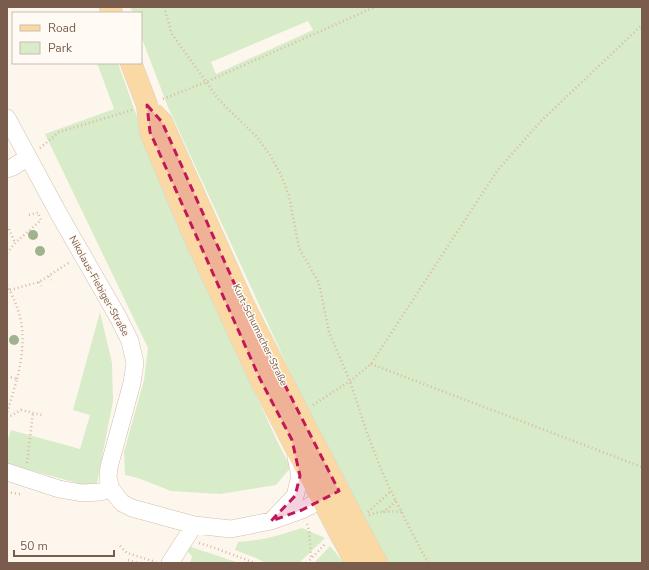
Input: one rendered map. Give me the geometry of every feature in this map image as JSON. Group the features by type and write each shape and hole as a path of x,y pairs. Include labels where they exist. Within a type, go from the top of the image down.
{"main road":[{"name":"Kurt-Schumacher-Straße","path":"131,64 147,106 150,132 192,232 260,379 292,440 377,563"},
{"name":"Kurt-Schumacher-Straße","path":"147,106 162,122 244,305 299,414 356,563"}],"street":[{"name":"Nikolaus-Fiebiger-Straße","path":"7,118 130,341 135,363 132,383 109,467 108,478 111,489"},
{"path":"7,169 13,167 28,157"},
{"path":"271,521 295,496 297,489 300,476 292,440"},
{"path":"7,472 59,489 82,493 100,492 111,489 122,503 190,532 231,529 271,521 302,510 331,496"},
{"path":"158,562 190,532"}],"path":[{"path":"164,7 172,34 219,100 256,136 270,155 281,174 289,196 299,248 318,283 329,332 350,381 367,433 391,491 429,563"},
{"path":"28,157 59,132 147,106 206,82 375,7"},
{"path":"299,414 350,381 371,364 497,172 541,121 642,25"},
{"path":"7,253 15,243 41,220 38,213"},
{"path":"10,229 15,243"},
{"path":"10,290 39,282 82,255"},
{"path":"49,276 51,280"},
{"path":"39,282 41,286"},
{"path":"7,285 20,317 22,332 20,366 7,413"},
{"path":"371,364 642,467"},
{"path":"7,376 17,379"},
{"path":"7,418 21,410 42,415"},
{"path":"25,477 33,413"},
{"path":"391,491 363,517 375,513 390,511 402,512"},
{"path":"7,492 20,494"},
{"path":"383,512 396,500"},
{"path":"302,510 309,530 311,559"},
{"path":"190,532 212,547 254,563"},
{"path":"307,563 329,539"},
{"path":"120,546 127,553 158,563"},
{"path":"128,560 138,563"}],"highlighted area":[{"path":"147,105 162,122 244,305 339,491 302,510 271,521 295,496 300,476 292,440 260,379 150,132"}],"green space":[{"path":"130,7 642,7 642,563 388,563 352,497 302,398 168,107 142,39 142,12 132,12","holes":["308,21 313,30 216,74 211,62"]},
{"path":"97,64 118,64 136,114 251,384 278,443 291,467 276,485 220,494 171,491 138,478 125,475 124,452 144,380 148,348 45,134 114,109"},
{"path":"100,312 112,363 113,401 96,488 7,464 7,442 11,430 80,449 90,415 73,410"},
{"path":"302,528 325,538 299,563 266,563 235,550 238,542 270,537"},
{"path":"188,546 239,563 190,563 192,556 186,550"},
{"path":"330,546 344,563 314,563"}]}
